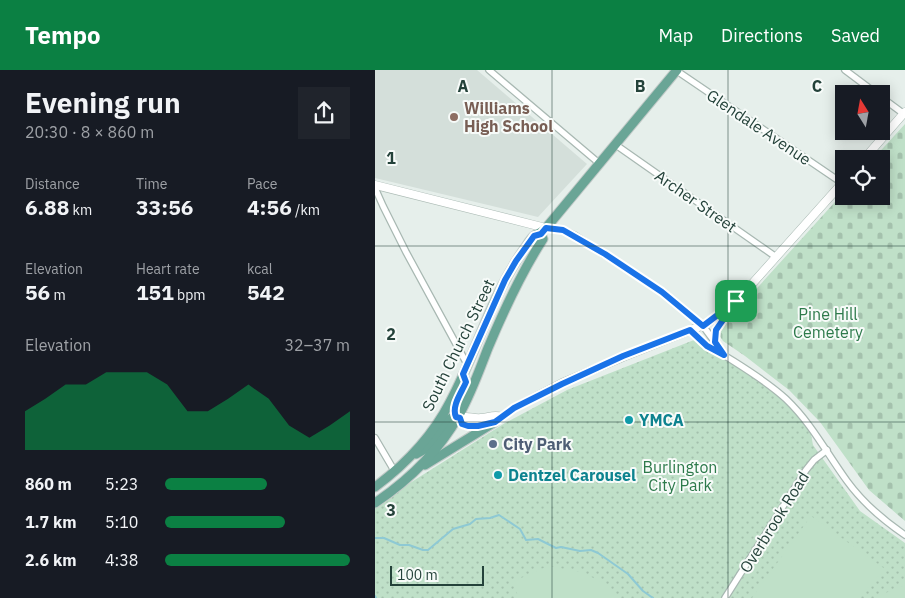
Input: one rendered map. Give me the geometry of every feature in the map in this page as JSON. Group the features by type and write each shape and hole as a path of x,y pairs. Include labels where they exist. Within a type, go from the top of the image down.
{"main road":[{"name":"South Church Street","path":"375,487 411,457 433,430 450,402 505,280 534,236 543,231 677,70"},
{"name":"South Church Street","path":"375,503 418,468 441,442 458,418 513,291 530,258 543,239 543,231"},
{"path":"411,457 425,449 449,420 458,418 454,409 466,382 463,374"},
{"path":"418,468 498,420"}],"street":[{"path":"489,70 599,164"},
{"path":"496,76 501,70"},
{"name":"Glendale Avenue","path":"677,70 835,177"},
{"path":"845,70 865,85"},
{"path":"872,150 904,113 890,103"},
{"name":"Archer Street","path":"616,145 776,257"},
{"path":"375,186 543,231 563,230 605,254 662,292 703,326 724,355"},
{"path":"375,186 402,245 467,364"},
{"path":"715,342 716,330 736,301 835,191"},
{"path":"458,418 462,424 468,426 486,425 498,420 514,408 623,356 703,326 736,301"},
{"path":"690,330 707,346 749,371 785,399 809,424 848,482 873,511 905,535"},
{"path":"375,438 395,472"},
{"name":"Overbrook Road","path":"725,598 806,470 814,460 827,450"}],"shaded area":[{"name":"Williams High School","path":"375,70 477,70 587,164 538,217 375,178"}],"green space":[{"name":"Pine Hill Cemetery","path":"905,124 905,521 869,490 820,422 789,390 723,341 719,335 720,329 835,202 835,205 890,205 890,150 881,150"},
{"name":"Burlington City Park","path":"694,340 715,354 722,356 785,400 809,424 813,445 860,511 905,543 905,598 375,598 375,505 505,423 567,390"},
{"path":"811,516 885,569 861,595 855,598 752,598"},
{"path":"548,566 581,572 606,584 620,598 519,598 512,582"},
{"path":"905,585 905,598 876,598 878,596"}],"waterway":[{"path":"375,538 384,538 400,545 409,545 428,550 453,529 470,524 476,519 499,515 520,529 526,540 538,539 556,548 561,547 580,551 591,550 598,553 628,574 643,591 653,598"}],"place":[{"name":"Williams High School","path":"454,117"},
{"name":"YMCA","path":"629,420"},
{"name":"City Park","path":"493,444"},
{"name":"Dentzel Carousel","path":"498,475"}],"route":[{"path":"546,228 563,230 605,254 662,292 703,326 736,301 716,330 715,342 724,355 707,346 690,330 623,356 562,384 514,408 495,422 486,425 468,426 462,424 460,418 456,417 454,413 455,406 466,382 463,374 505,280 534,236 541,234 546,228"}]}
